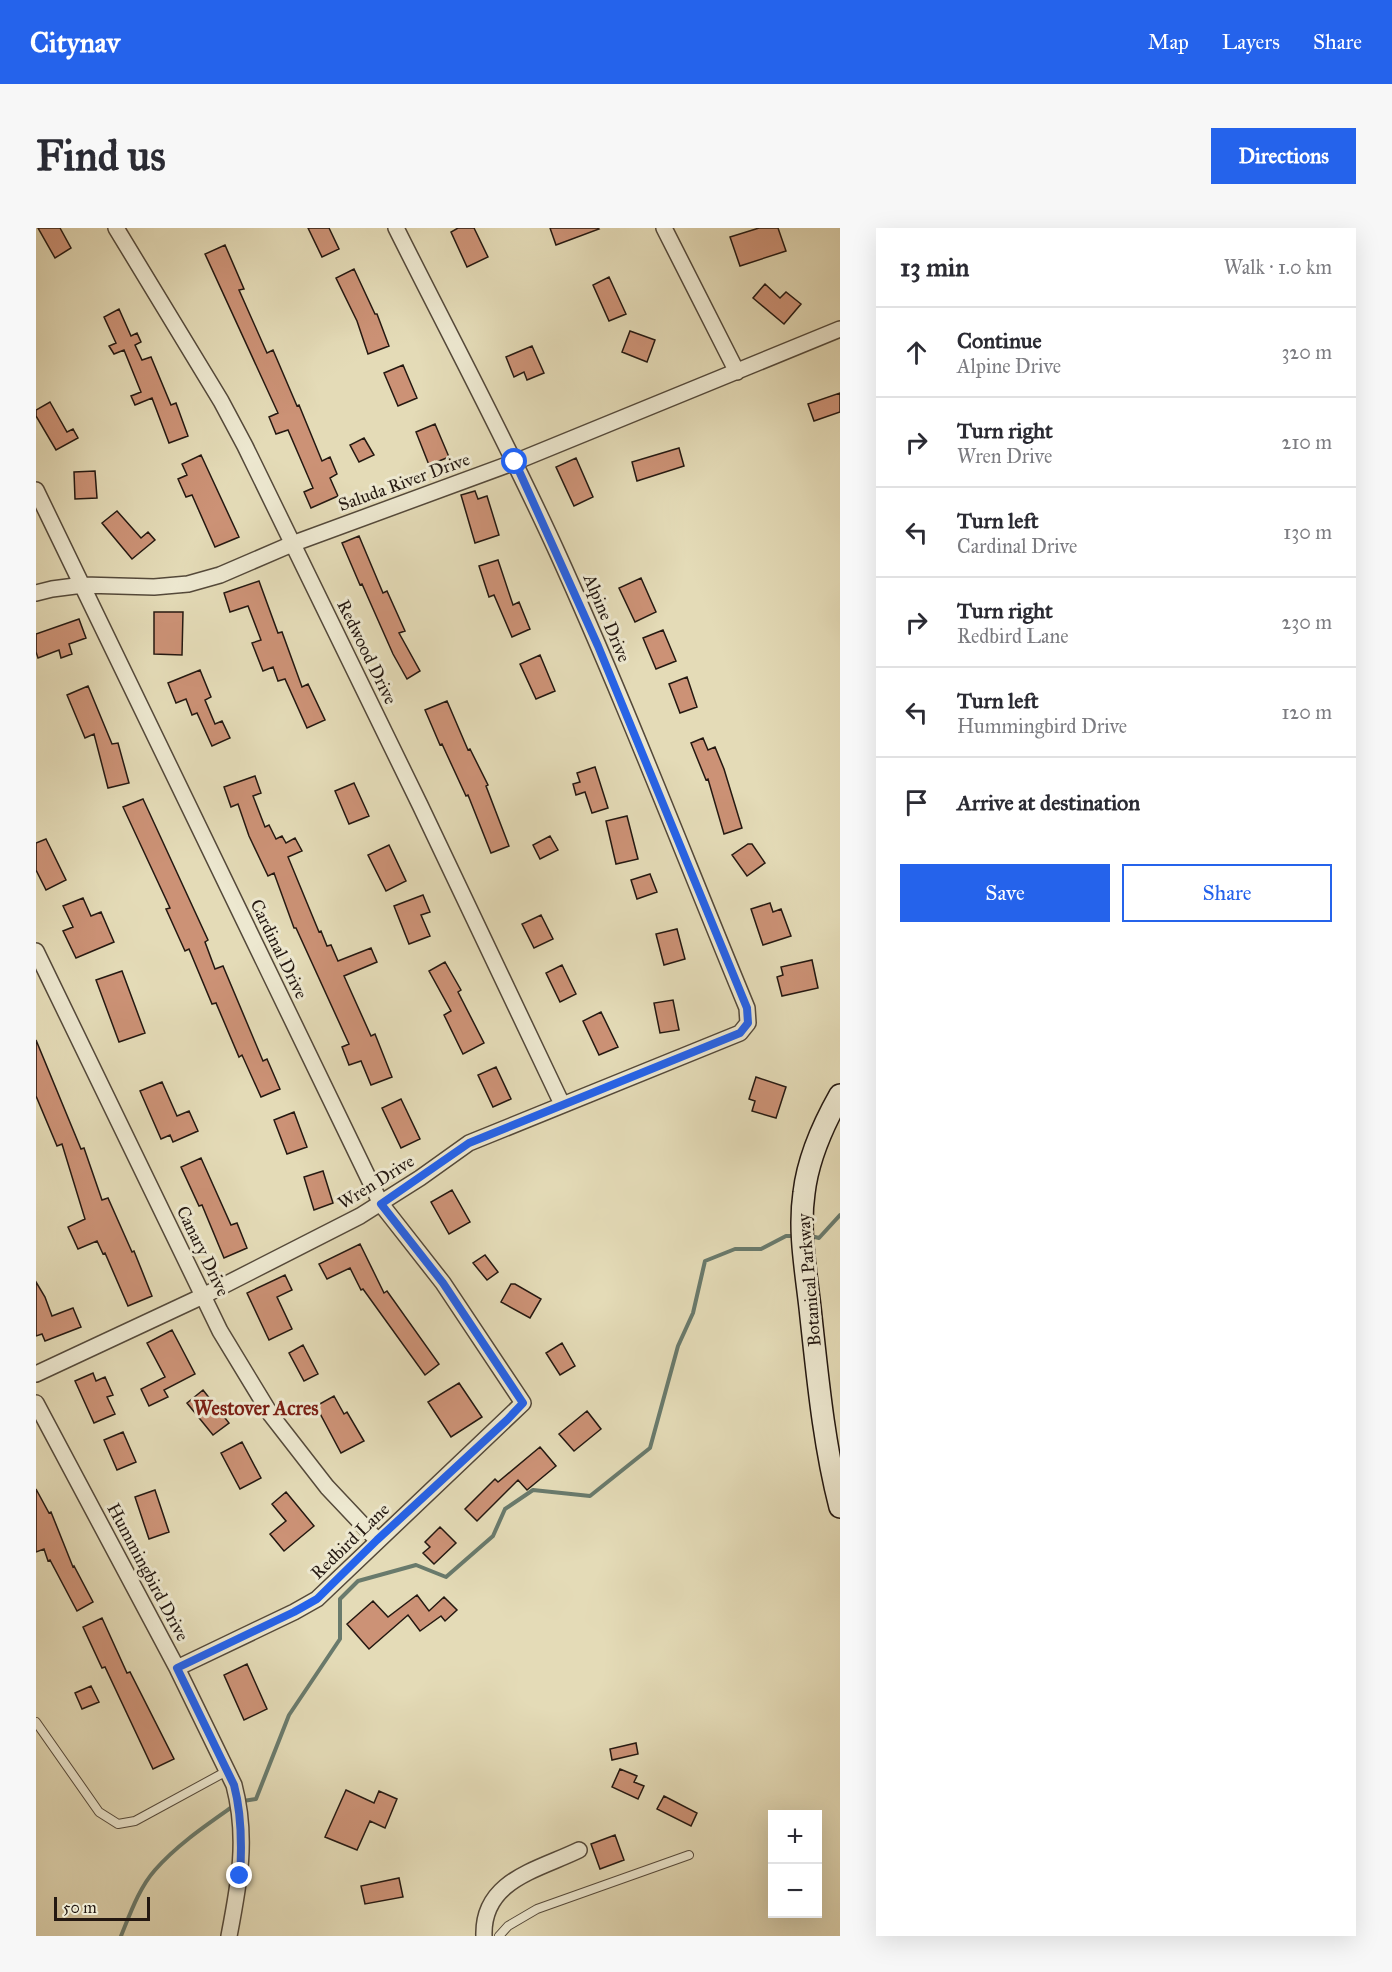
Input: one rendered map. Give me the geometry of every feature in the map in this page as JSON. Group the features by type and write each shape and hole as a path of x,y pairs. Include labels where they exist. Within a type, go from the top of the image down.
{"street":[{"name":"Redwood Drive","path":"116,228 221,401 420,805 562,1104"},
{"name":"Alpine Drive","path":"396,228 515,462 598,646 747,1008 748,1023 740,1033"},
{"path":"664,228 737,372"},
{"name":"Saluda River Drive","path":"36,593 82,585 154,587 188,584 220,575 292,544 515,462 840,329"},
{"name":"Cardinal Drive","path":"36,490 381,1204 443,1283 523,1403"},
{"name":"Canary Drive","path":"36,951 220,1331 271,1415 327,1487 377,1540"},
{"name":"Wren Drive","path":"36,1374 203,1296 381,1204 469,1143 740,1033"},
{"name":"Botanical Parkway","path":"840,1095 825,1123 812,1157 802,1208 804,1255 823,1420 840,1507"},
{"name":"Hummingbird Drive","path":"36,1403 177,1668 227,1771 239,1804 242,1840 240,1876 229,1936"},
{"name":"Redbird Lane","path":"177,1668 317,1599 523,1403"},
{"path":"484,1936 486,1911 492,1899 501,1889 522,1875 579,1850"}],"lane":[{"path":"36,1722 99,1812 118,1824 135,1821 227,1771"},
{"path":"499,1936 508,1926 537,1909 689,1855"}],"building":[{"path":"38,228 60,228 71,248 55,258"},
{"path":"308,228 329,228 339,249 322,257"},
{"path":"458,228 474,228 488,257 467,267 451,232"},
{"path":"550,228 598,228 599,229 556,245"},
{"path":"759,228 778,228 786,251 740,266 730,237"},
{"path":"225,245 244,289 239,290 267,353 273,350 322,461 330,457 337,474 330,478 338,496 311,508 304,492 313,488 288,430 276,434 269,417 278,413 205,254"},
{"path":"354,269 377,314 389,346 368,354 357,321 336,278"},
{"path":"609,277 626,314 609,321 593,285"},
{"path":"765,284 780,298 786,292 801,304 784,324 753,298"},
{"path":"119,309 131,336 137,333 141,342 135,345 142,360 151,357 171,405 176,403 188,436 169,443 152,398 135,405 131,396 141,392 124,350 114,354 109,346 116,343 104,317"},
{"path":"630,331 655,340 647,362 622,352"},
{"path":"532,346 544,373 527,380 524,372 514,377 506,357"},
{"path":"403,365 417,398 398,406 384,373"},
{"path":"840,393 840,412 814,421 808,404"},
{"path":"50,402 67,432 73,429 78,438 56,450 36,416 36,410"},
{"path":"435,424 449,457 429,465 416,432"},
{"path":"364,438 374,455 359,462 350,445"},
{"path":"679,448 684,466 637,481 632,462"},
{"path":"201,455 239,537 215,547 192,495 186,497 178,479 187,475 182,464"},
{"path":"576,458 593,497 574,506 556,467"},
{"path":"95,471 97,498 75,499 74,472"},
{"path":"475,491 478,499 487,496 499,535 475,543 461,495"},
{"path":"117,511 141,538 148,532 155,540 132,559 102,523"},
{"path":"359,536 383,593 387,591 405,631 399,633 420,671 407,679 393,654 362,584 360,585 342,543"},
{"path":"498,560 513,605 519,602 530,629 512,637 494,595 489,597 479,566"},
{"path":"641,578 656,612 635,622 619,588"},
{"path":"259,581 278,633 282,632 302,687 308,684 325,720 307,728 285,679 278,681 273,667 263,671 252,643 261,640 248,606 230,612 224,593"},
{"path":"154,612 183,612 182,655 154,654"},
{"path":"79,619 86,638 69,644 72,654 61,658 59,650 38,658 36,634"},
{"path":"663,630 676,661 656,669 643,638"},
{"path":"540,655 555,691 536,699 520,664"},
{"path":"200,670 211,697 205,700 215,724 222,721 230,738 212,746 197,713 192,715 186,699 176,703 168,683"},
{"path":"687,677 697,707 680,713 669,684"},
{"path":"88,686 112,744 118,743 129,783 108,788 94,734 85,738 67,695"},
{"path":"447,701 468,750 470,749 488,785 486,786 509,846 491,853 468,795 466,796 442,744 440,745 425,710"},
{"path":"703,738 708,750 715,747 742,828 724,834 708,779 706,780 691,743"},
{"path":"595,767 608,808 592,813 585,792 576,795 573,784 580,782 577,773"},
{"path":"255,776 261,793 253,796 265,827 269,825 276,839 282,836 286,843 295,838 302,851 288,857 327,946 331,945 338,961 371,948 377,962 344,976 371,1036 375,1034 392,1077 371,1085 361,1061 349,1065 342,1047 349,1044 296,928 294,928 274,873 268,876 249,836 238,804 231,807 224,787"},
{"path":"354,783 369,816 349,824 335,791"},
{"path":"143,799 208,940 205,942 215,969 223,966 263,1061 267,1059 280,1089 261,1097 242,1055 239,1057 216,1003 212,1004 189,949 185,951 166,909 170,908 123,807"},
{"path":"627,816 638,859 616,864 606,821"},
{"path":"550,836 558,850 540,859 533,845"},
{"path":"46,839 66,880 46,890 36,870 36,843"},
{"path":"748,844 752,844 765,863 747,876 732,855"},
{"path":"389,845 406,881 386,891 368,855"},
{"path":"650,874 657,892 637,899 631,880"},
{"path":"423,895 430,912 421,915 430,936 409,944 394,906"},
{"path":"83,898 91,916 101,912 114,942 76,958 63,931 73,927 63,906"},
{"path":"770,903 773,912 781,909 791,936 763,945 751,909"},
{"path":"541,915 553,939 534,948 522,924"},
{"path":"677,929 685,959 664,965 656,934"},
{"path":"812,960 818,988 782,996 777,977 783,975 781,967"},
{"path":"445,962 461,990 458,992 484,1043 463,1054 444,1015 451,1011 429,971"},
{"path":"562,965 576,994 560,1002 546,973"},
{"path":"122,971 145,1033 119,1042 96,980"},
{"path":"673,1000 679,1030 660,1033 654,1003"},
{"path":"601,1012 618,1047 599,1055 583,1021"},
{"path":"36,1040 81,1149 84,1148 102,1200 108,1198 132,1252 134,1251 152,1296 128,1306 105,1253 103,1254 97,1241 78,1249 68,1227 85,1219 62,1144 57,1146 36,1096"},
{"path":"496,1067 511,1099 493,1107 478,1075"},
{"path":"756,1077 786,1087 776,1118 752,1111 755,1101 749,1099"},
{"path":"162,1082 177,1116 189,1111 198,1131 173,1142 170,1135 161,1139 140,1091"},
{"path":"401,1099 420,1139 401,1148 382,1108"},
{"path":"294,1112 307,1147 287,1154 274,1120"},
{"path":"201,1158 231,1225 237,1223 247,1248 224,1258 202,1205 199,1206 181,1167"},
{"path":"323,1171 333,1203 314,1210 304,1177"},
{"path":"452,1190 470,1222 449,1234 431,1202"},
{"path":"360,1244 384,1293 387,1291 439,1364 425,1375 363,1289 361,1290 350,1268 327,1279 319,1264"},
{"path":"485,1255 498,1272 487,1280 473,1263"},
{"path":"285,1275 292,1290 277,1297 292,1329 269,1340 247,1293"},
{"path":"36,1282 52,1316 73,1308 81,1327 45,1341 42,1334 36,1336"},
{"path":"511,1284 541,1299 530,1318 501,1302"},
{"path":"172,1330 195,1374 164,1390 168,1397 149,1406 141,1389 165,1377 147,1343"},
{"path":"562,1343 575,1366 560,1375 546,1353"},
{"path":"303,1345 318,1374 304,1381 289,1353"},
{"path":"93,1373 96,1381 105,1377 113,1395 107,1397 115,1414 94,1423 75,1381"},
{"path":"459,1383 482,1417 451,1437 428,1402"},
{"path":"203,1390 229,1423 213,1435 187,1403"},
{"path":"334,1396 344,1414 347,1412 364,1441 341,1453 316,1406"},
{"path":"587,1411 601,1429 574,1451 559,1434"},
{"path":"123,1432 136,1462 117,1470 104,1440"},
{"path":"242,1442 261,1478 240,1489 221,1453"},
{"path":"540,1447 556,1466 527,1490 518,1480 477,1521 465,1509 495,1479 498,1482"},
{"path":"36,1489 49,1513 51,1512 73,1567 93,1602 77,1611 50,1560 48,1561 44,1549 36,1552"},
{"path":"155,1490 169,1532 149,1539 135,1497"},
{"path":"286,1492 314,1526 284,1551 270,1534 286,1521 272,1504"},
{"path":"440,1527 456,1543 434,1564 423,1553 430,1547 425,1542"},
{"path":"417,1595 429,1611 444,1597 457,1610 445,1621 441,1616 420,1631 408,1615 369,1649 347,1624 373,1601 388,1617"},
{"path":"102,1618 127,1673 130,1672 174,1759 153,1769 105,1667 102,1668 83,1627"},
{"path":"247,1664 267,1709 244,1720 224,1675"},
{"path":"91,1686 99,1702 82,1709 75,1693"},
{"path":"636,1743 638,1754 612,1760 610,1749"},
{"path":"620,1769 637,1776 634,1782 644,1786 638,1799 612,1787"},
{"path":"346,1790 374,1803 379,1791 397,1799 385,1828 370,1821 357,1850 325,1837"},
{"path":"664,1796 697,1813 691,1826 657,1809"},
{"path":"615,1835 624,1860 600,1869 591,1844"},
{"path":"399,1878 403,1897 365,1904 361,1886"}],"waterway":[{"path":"815,1237 819,1238 840,1215"},
{"path":"243,1801 256,1799 289,1715 340,1639 340,1599 358,1581 416,1565 446,1577 493,1536 505,1509 533,1490 590,1496 650,1448 678,1346 693,1313 705,1261 735,1249 761,1249 786,1236 791,1236"},
{"path":"121,1936 131,1910 155,1870 182,1844 232,1807"}],"district":[{"name":"Westover Acres","path":"256,1408"}],"route":[{"path":"240,1876 242,1840 239,1804 234,1785 177,1668 317,1599 523,1403 443,1283 381,1204 469,1143 740,1033 748,1023 747,1008 598,646 515,462"}]}
